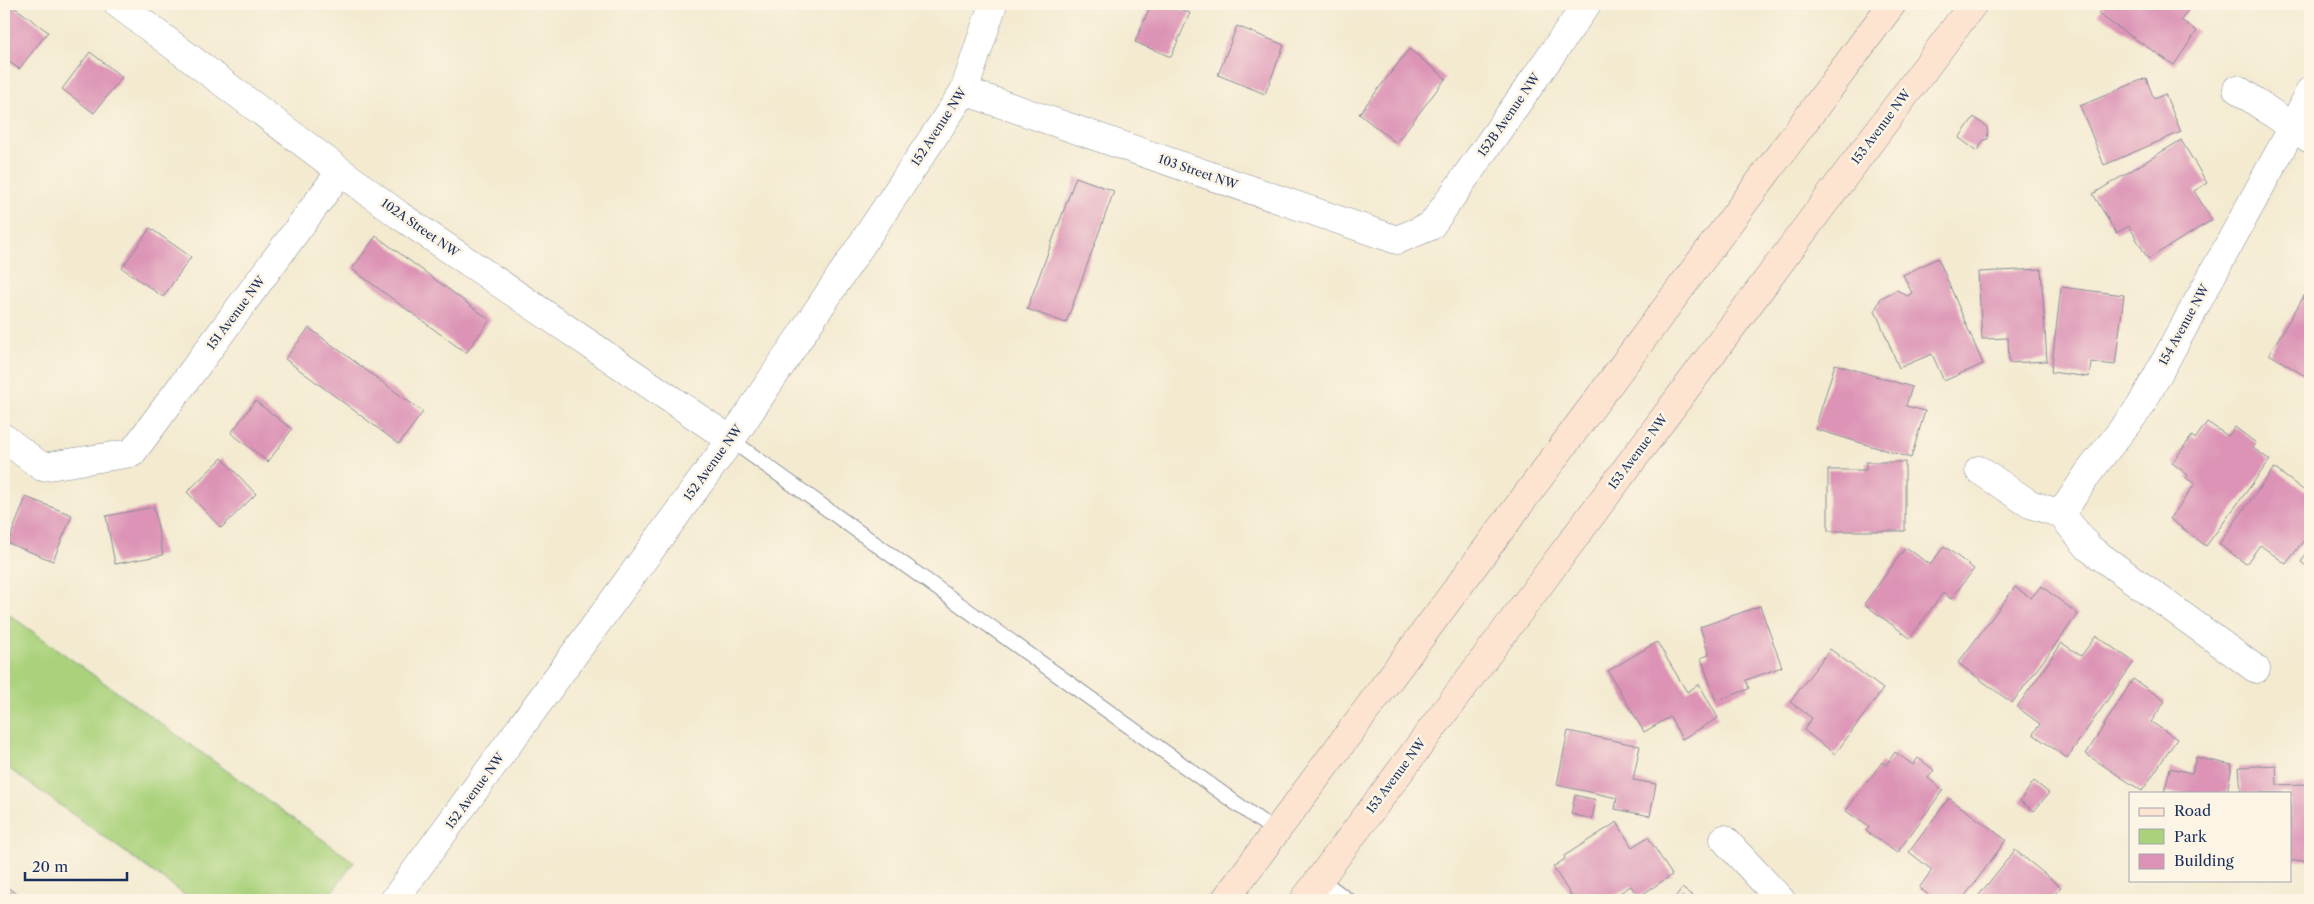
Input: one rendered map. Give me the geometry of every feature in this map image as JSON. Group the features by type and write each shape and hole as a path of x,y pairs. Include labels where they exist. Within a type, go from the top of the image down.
{"main road":[{"path":"1225,900 1892,4"},
{"name":"153 Avenue NW","path":"1312,890 1973,4"}],"street":[{"name":"102A Street NW","path":"118,4 399,215 731,440"},
{"name":"152 Avenue NW","path":"394,900 731,440 964,91 993,4"},
{"name":"152B Avenue NW","path":"1431,226 1587,4"},
{"path":"2237,88 2302,133"},
{"name":"154 Avenue NW","path":"2061,514 2140,406 2302,133 2310,90"},
{"name":"103 Street NW","path":"964,91 1397,240 1431,226"},
{"name":"151 Avenue NW","path":"4,438 42,467 132,453 340,172"},
{"path":"1979,470 2030,504 2061,514 2089,548 2256,669"},
{"path":"1724,839 1781,900"}],"lane":[{"path":"731,440 1276,832"},
{"path":"1312,890 1348,900"}],"green space":[{"path":"4,611 354,862 326,900 192,900 4,765"}],"building":[{"path":"4,4 10,4 48,32 19,69 4,58"},
{"path":"1151,4 1167,4 1190,13 1171,57 1135,42"},
{"path":"2105,4 2192,4 2181,20 2197,31 2174,65 2098,14"},
{"path":"1237,26 1284,45 1265,94 1218,75"},
{"path":"1409,49 1446,78 1396,143 1359,114"},
{"path":"90,52 122,77 94,113 62,89"},
{"path":"2146,78 2154,99 2165,94 2181,132 2104,165 2080,106"},
{"path":"1974,117 1987,127 1988,139 1984,140 1977,151 1959,138"},
{"path":"2181,140 2207,183 2194,191 2212,220 2148,259 2129,226 2116,233 2093,194"},
{"path":"1076,177 1114,191 1066,323 1027,309"},
{"path":"150,228 191,257 163,297 122,268"},
{"path":"376,236 490,320 466,353 352,269"},
{"path":"1938,258 1983,364 1944,381 1932,354 1899,368 1875,310 1881,298 1897,290 1907,296 1912,293 1903,275"},
{"path":"2041,269 2047,361 2009,363 2008,338 1982,339 1978,272"},
{"path":"2310,286 2310,379 2269,354"},
{"path":"2061,287 2124,295 2115,365 2091,362 2089,377 2051,372"},
{"path":"309,328 423,412 399,444 285,359"},
{"path":"1835,364 1912,387 1906,406 1925,411 1911,458 1815,429"},
{"path":"255,401 292,429 268,462 231,433"},
{"path":"2207,422 2228,436 2235,427 2256,443 2253,448 2270,460 2206,546 2170,519 2195,484 2186,478 2188,475 2172,463 2192,436 2195,439"},
{"path":"222,458 256,494 221,528 187,492"},
{"path":"1866,462 1905,462 1905,531 1828,531 1828,470 1866,470"},
{"path":"2274,468 2310,495 2310,532 2286,564 2260,545 2246,564 2219,544"},
{"path":"26,497 72,515 53,561 8,543"},
{"path":"154,507 163,555 115,564 106,516"},
{"path":"1944,546 1974,569 1951,599 1943,593 1910,638 1864,604 1906,547 1930,565"},
{"path":"2310,548 2310,569 2301,562"},
{"path":"2041,586 2078,614 2012,703 1958,663 2015,587 2031,598"},
{"path":"1760,606 1782,667 1746,680 1749,689 1716,701 1701,658 1709,655 1700,627"},
{"path":"2096,636 2134,662 2067,758 2033,734 2040,724 2017,707 2062,643 2081,656"},
{"path":"1657,642 1687,692 1699,684 1718,718 1682,739 1670,717 1644,732 1608,671"},
{"path":"1830,649 1883,689 1835,754 1804,730 1812,718 1790,702"},
{"path":"2133,679 2165,701 2151,722 2177,739 2142,791 2086,754"},
{"path":"1568,731 1640,746 1633,780 1656,784 1650,816 1615,809 1617,798 1557,785"},
{"path":"1895,752 1913,765 1918,758 1934,770 1928,778 1943,790 1897,853 1866,831 1869,827 1846,811 1882,762 1886,765"},
{"path":"2196,757 2232,765 2227,792 2164,792 2170,768 2192,773"},
{"path":"2276,765 2277,785 2305,784 2309,860 2292,861 2292,792 2241,792 2239,767"},
{"path":"2034,781 2049,793 2034,811 2020,801"},
{"path":"1575,795 1596,800 1592,819 1571,814"},
{"path":"1949,798 2006,840 1962,900 1936,900 1919,888 1932,870 1909,852"},
{"path":"1617,822 1632,847 1648,837 1672,875 1638,897 1631,886 1608,900 1574,900 1553,867 1565,859 1564,856"},
{"path":"2015,850 2061,887 2050,900 1975,900"},
{"path":"4,885 20,896 17,900 4,900"},
{"path":"1682,888 1698,900 1673,900"}]}
